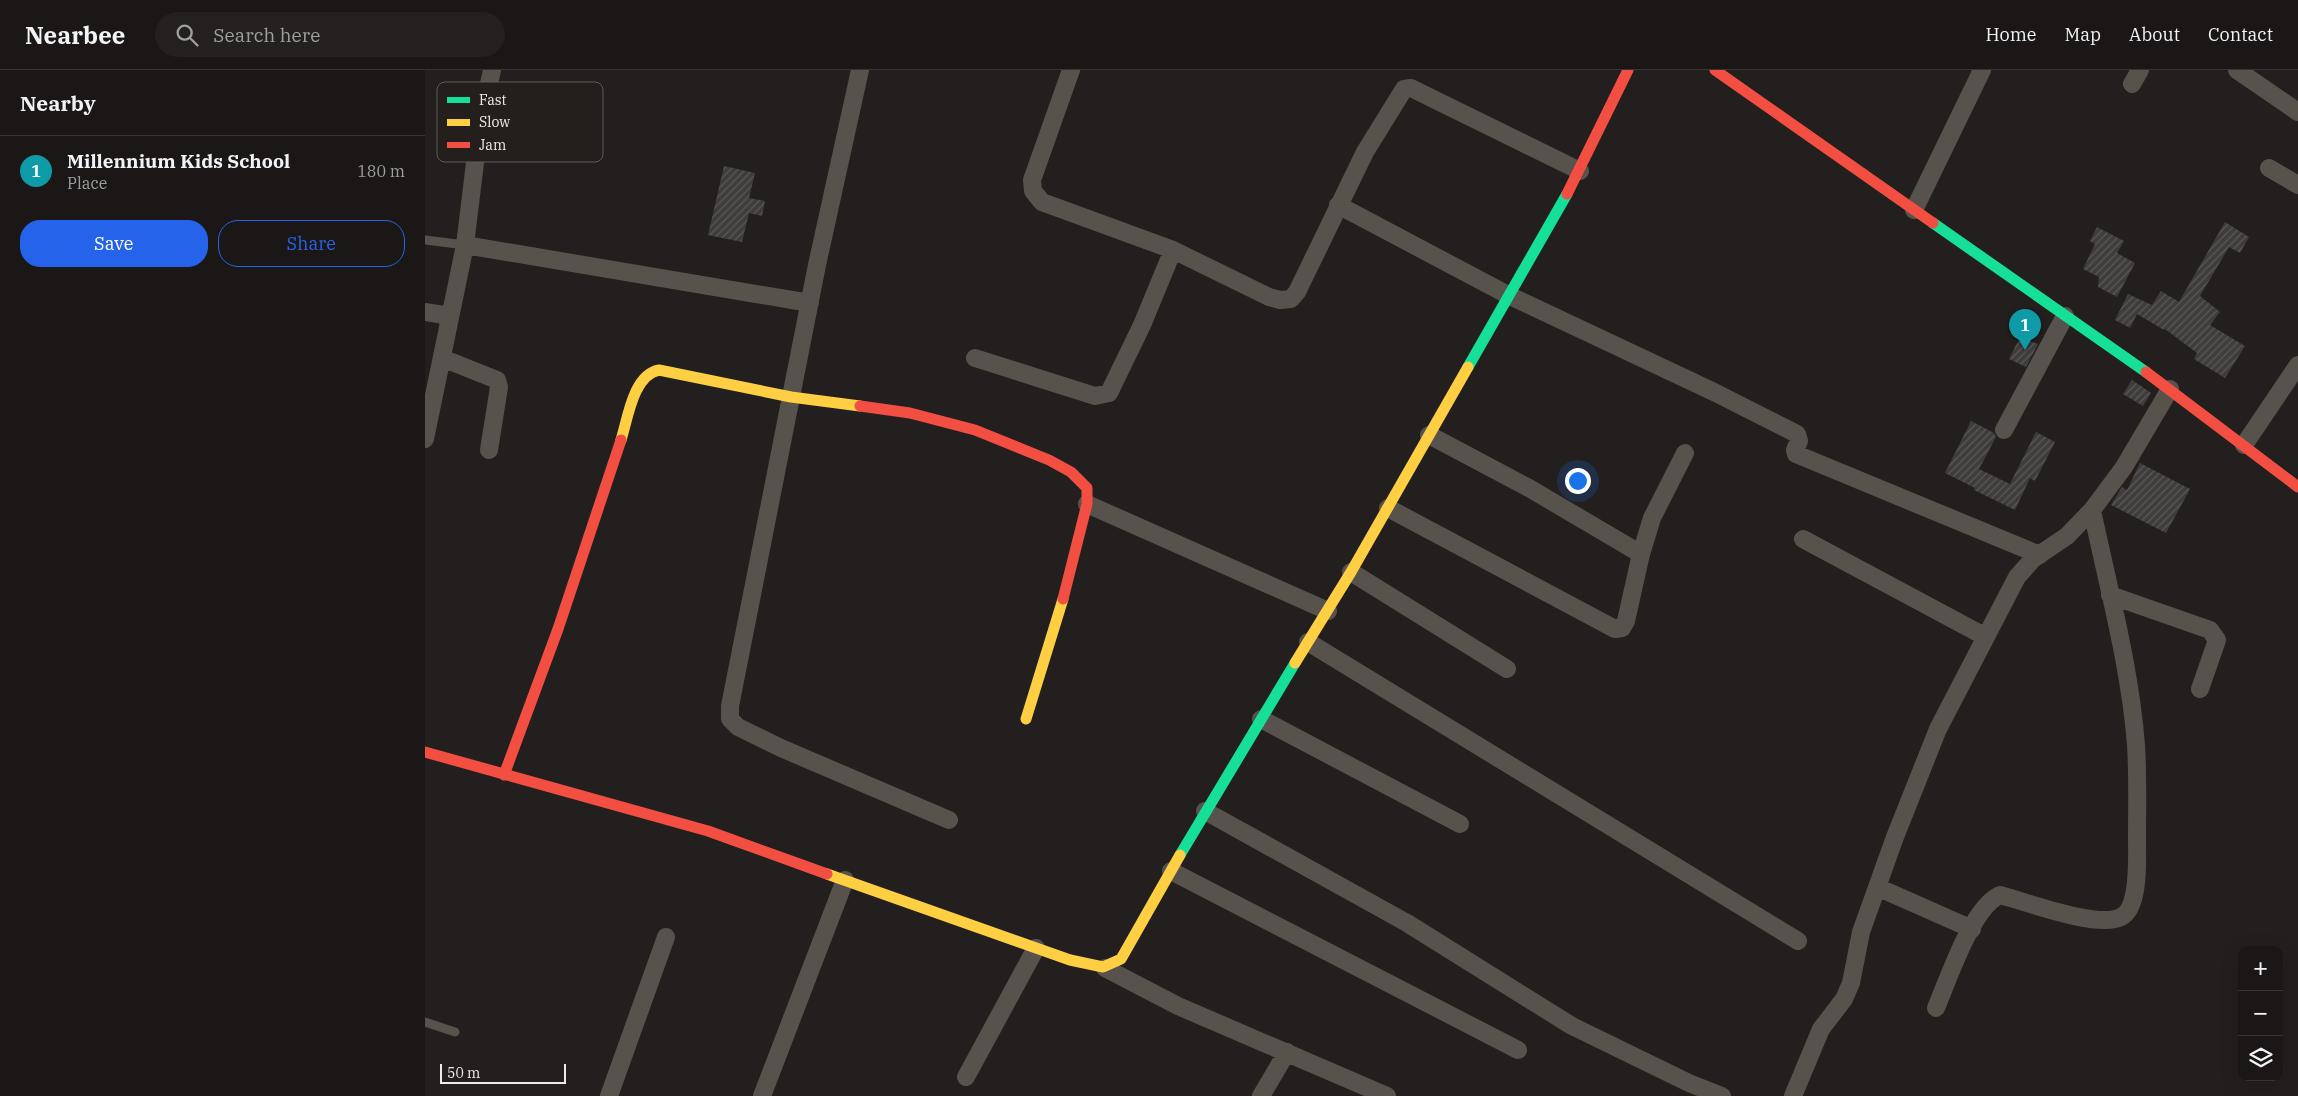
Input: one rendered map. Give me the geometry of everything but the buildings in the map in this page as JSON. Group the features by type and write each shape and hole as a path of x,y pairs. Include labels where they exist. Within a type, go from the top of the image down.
{"street":[{"path":"860,70 810,303 729,706 730,719 738,727 781,748 949,820"},
{"path":"1071,70 1032,180 1033,191 1042,202 1173,250 1269,297 1279,300 1291,299 1365,152 1401,91 1405,89 1411,88 1580,171"},
{"path":"1105,968 1114,965 1121,959 1205,811 1351,572 1580,171 1628,70"},
{"path":"1715,70 2170,389 2298,487"},
{"path":"1914,210 1982,70"},
{"path":"2237,70 2298,112"},
{"path":"425,439 465,245 475,162"},
{"path":"2269,168 2298,185"},
{"path":"1338,205 1508,295 1797,434 1799,441 1795,450 1801,456 2040,556"},
{"path":"465,245 810,303"},
{"path":"975,358 1095,396 1109,393 1142,325 1173,250"},
{"path":"425,312 450,316"},
{"path":"2003,430 2065,316"},
{"path":"441,358 491,376 497,380 499,387 489,450"},
{"path":"2244,445 2298,365"},
{"path":"504,775 548,661 613,468 639,383 644,375 651,371 663,370 791,397 910,413 975,430 1049,460 1071,472 1087,488 1087,504 1060,612 1026,719"},
{"path":"1793,1096 1821,1029 1843,999 1851,983 1861,932 1910,797 1939,729 2017,577 2033,559 2067,536 2092,510 2124,467 2170,389"},
{"path":"1429,435 1529,488 1641,554"},
{"path":"1388,508 1615,629 1622,628 1626,621 1641,554 1652,518 1685,453"},
{"path":"1087,504 1327,611"},
{"path":"1936,1008 1959,952 1984,906 1992,898 2000,895 2094,921 2111,921 2130,911 2133,900 2137,859 2136,744 2126,668 2092,510"},
{"path":"1803,539 1986,637"},
{"path":"1351,572 1507,669"},
{"path":"2110,595 2211,630 2217,640 2200,689"},
{"path":"1309,642 1798,941"},
{"path":"1261,719 1460,824"},
{"path":"425,752 708,831 1070,960 1105,968 1179,1006 1387,1096"},
{"path":"1205,811 1407,923 1571,1026 1722,1096"},
{"path":"1171,871 1519,1050"},
{"path":"762,1096 845,880"},
{"path":"1877,887 1972,928"},
{"path":"609,1096 666,937"},
{"path":"966,1077 1036,948"},
{"path":"1261,1096 1287,1052"}],"lane":[{"path":"425,240 465,245"},
{"path":"425,1022 455,1032"}],"traffic: fast":[{"path":"1468,367 1567,194"},
{"path":"1933,223 2146,372"},
{"path":"1180,855 1295,663"}],"traffic: slow":[{"path":"1295,663 1351,572 1468,367"},
{"path":"621,440 637,389 643,380 659,370 791,397 860,406"},
{"path":"1026,719 1063,599"},
{"path":"827,874 1070,960 1103,967 1121,959 1180,855"}],"traffic: jam":[{"path":"1567,194 1628,70"},
{"path":"1715,70 1933,223"},
{"path":"2146,372 2298,487"},
{"path":"860,406 910,413 975,430 1049,460 1071,472 1087,488 1087,504 1063,599"},
{"path":"504,775 558,629 621,440"},
{"path":"425,752 708,831 827,874"}],"place":[{"name":"Millennium Kids School","path":"2025,350"}]}
